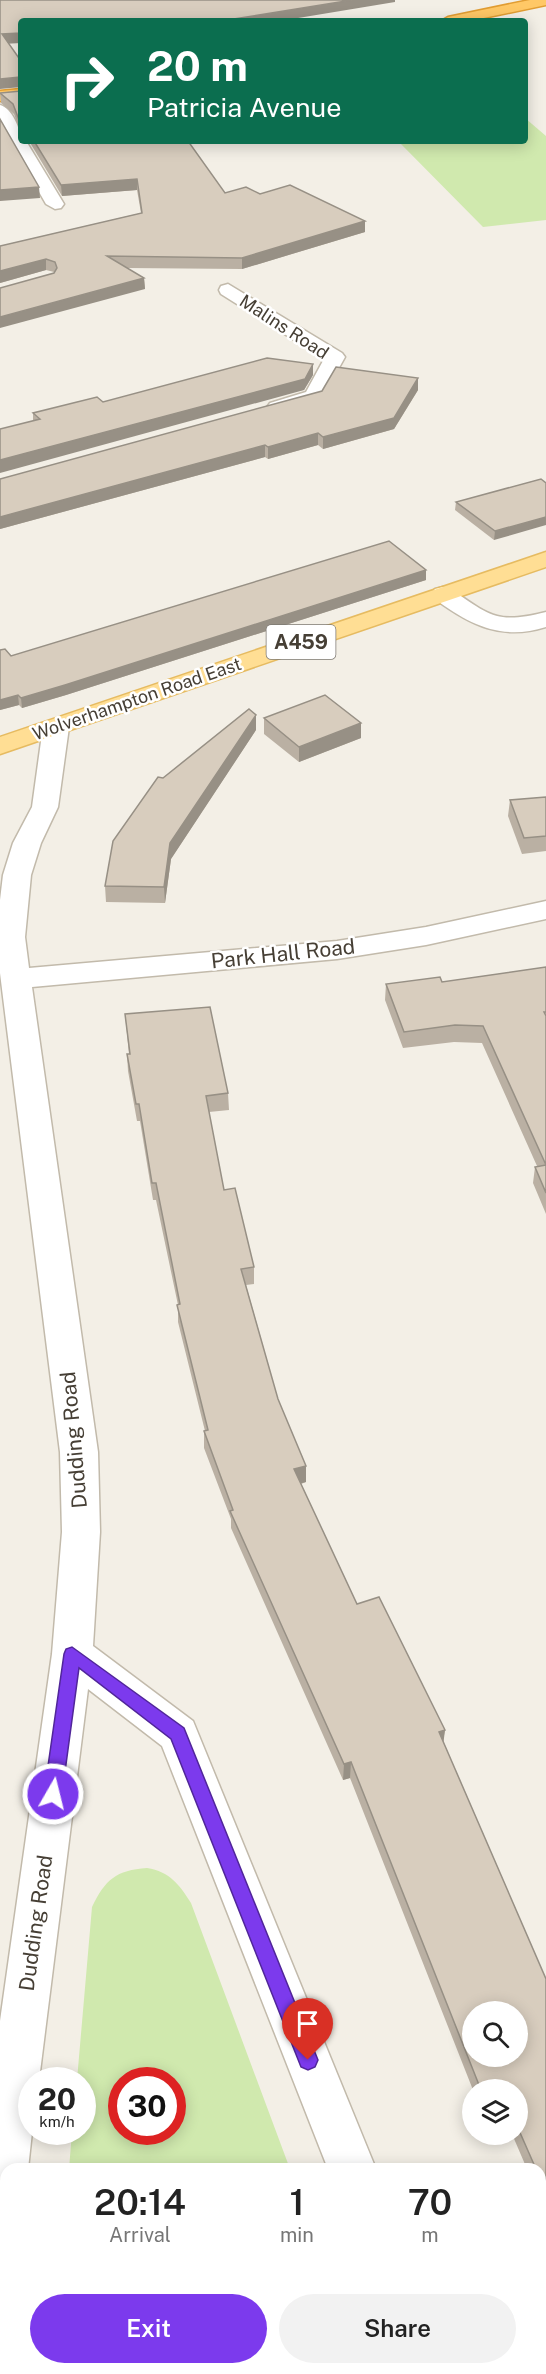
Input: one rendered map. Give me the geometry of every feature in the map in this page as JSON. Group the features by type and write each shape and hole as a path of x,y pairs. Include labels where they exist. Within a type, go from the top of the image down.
{"highway":[{"path":"463,18 546,1"},
{"path":"513,18 546,11"},
{"path":"0,87 18,85"},
{"path":"0,96 18,94"}],"main road":[{"name":"Wolverhampton Road East","path":"0,746 546,560"}],"street":[{"path":"0,110 18,141"},
{"path":"20,144 55,204"},
{"name":"Malins Road","path":"228,290 335,357 314,396 258,412"},
{"path":"443,594 475,618 505,627 524,627 546,619"},
{"name":"Dudding Road","path":"2,2163 72,1654 81,1532 80,1452 17,979 5,931 17,875 27,843 45,807 56,727"},
{"name":"Park Hall Road","path":"17,979 337,950 426,936 546,910"},
{"path":"72,1654 178,1734 350,2163"}],"green space":[{"path":"528,121 546,136 546,220 483,227 401,144 528,144"},
{"path":"147,1868 162,1872 178,1885 191,1903 288,2163 69,2163 71,2145 96,2145 96,2067 78,2067 92,1907 107,1883 119,1874"}],"building":[{"path":"0,0 352,0 240,18 18,18 18,33 2,34 18,57 18,77 0,79"},
{"path":"18,91 18,117 13,104 0,93"},
{"path":"0,119 39,187 0,190"},
{"path":"36,144 190,144 225,193 246,187 260,194 290,185 365,221 242,258 107,256 144,278 0,317 0,288 54,273 57,268 55,262 46,259 0,271 0,246 142,213 137,179 61,185"},
{"path":"267,358 313,364 305,379 0,460 0,429 40,419 33,413 97,397 103,402"},
{"path":"336,367 418,378 394,418 323,437 318,433 268,447 265,445 0,517 0,479 322,391"},
{"path":"541,479 546,483 546,517 495,531 456,502"},
{"path":"389,541 426,570 65,685 21,698 18,695 0,700 0,650 5,649 11,656"},
{"path":"325,695 361,723 299,747 264,718"},
{"path":"249,709 256,715 170,843 164,887 105,886 113,841 158,777 163,778"},
{"path":"546,797 546,836 524,838 510,800"},
{"path":"546,967 546,1012 544,1012 546,1016 546,1165 483,1026 455,1025 404,1032 386,984 440,977 442,982"},
{"path":"210,1007 228,1093 206,1096 224,1190 235,1188 254,1267 241,1269 278,1399 306,1466 294,1469 357,1604 379,1597 445,1730 439,1732 546,1979 546,2163 533,2163 525,2145 528,2145 528,2079 477,2079 472,2067 528,2067 528,2001 462,2001 462,2042 351,1762 344,1764 230,1511 233,1510 204,1431 208,1430 177,1305 180,1304 156,1183 152,1183 139,1104 136,1104 127,1054 130,1054 125,1014"},
{"path":"546,1165 546,1193 535,1167"}],"route":[{"path":"53,1794 72,1654 178,1734 308,2060"}]}
